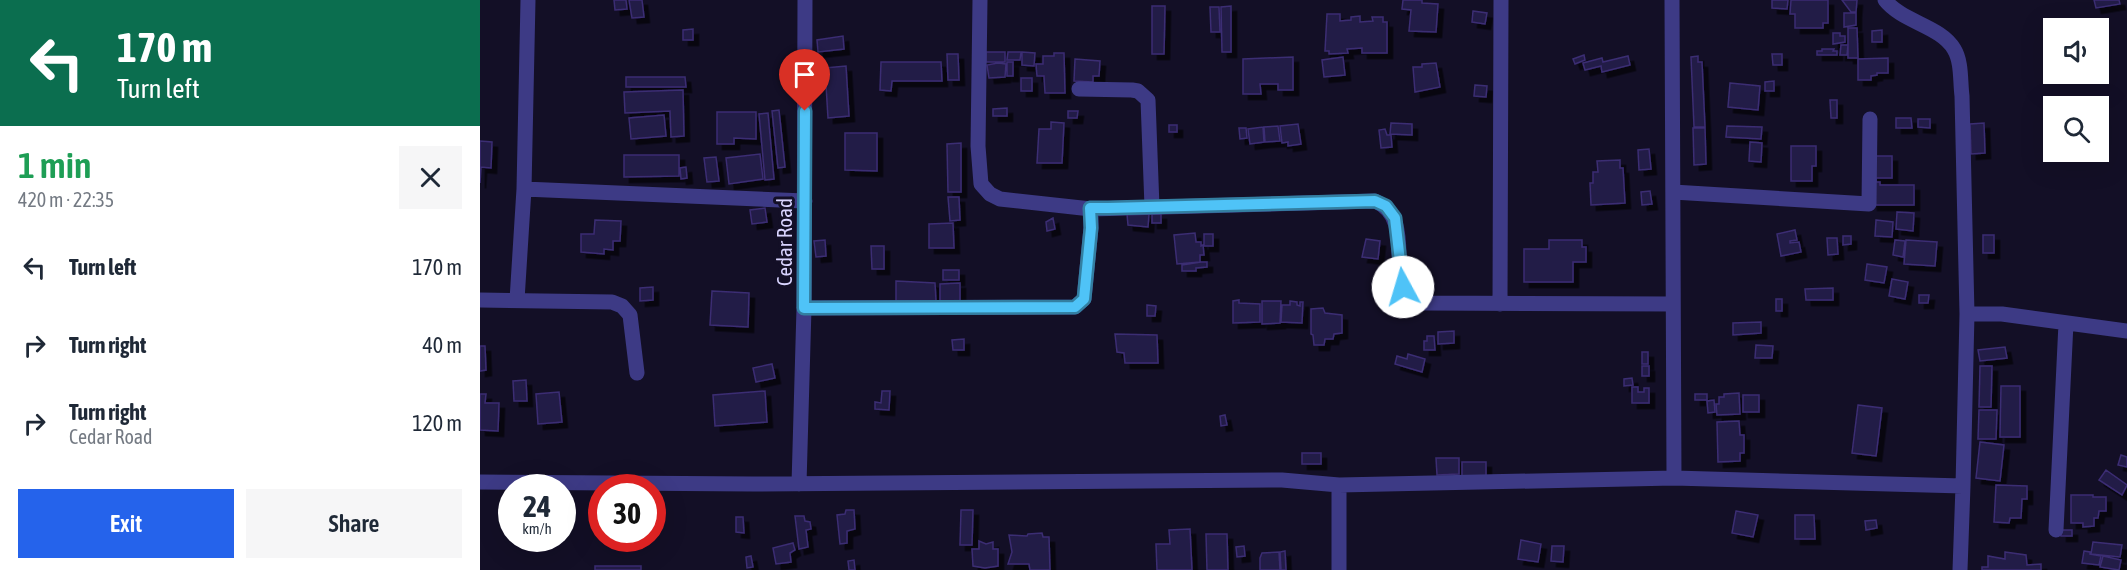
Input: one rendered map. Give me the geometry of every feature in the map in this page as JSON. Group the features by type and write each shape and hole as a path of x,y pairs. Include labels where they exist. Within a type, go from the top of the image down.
{"street":[{"path":"517,300 524,189 528,0"},
{"name":"Cedar Road","path":"800,484 804,308 805,0"},
{"path":"980,0 978,146 981,184 990,195 1000,200 1090,208 1375,201 1386,206 1395,218 1403,287 1410,297 1423,303 1673,304"},
{"path":"1500,304 1501,0"},
{"path":"1672,0 1674,478"},
{"path":"1885,0 1892,10 1941,37 1953,48 1959,62 1962,96 1967,314 1960,570"},
{"path":"1078,89 1132,90 1138,91 1148,100 1152,207"},
{"path":"1672,192 1869,204 1870,119"},
{"path":"524,189 805,201"},
{"path":"804,308 1075,307 1084,299 1091,228 1090,208"},
{"path":"480,300 612,302 622,306 630,315 637,373"},
{"path":"1967,314 2002,314 2127,331"},
{"path":"2056,530 2066,323"},
{"path":"480,482 800,484 1282,480 1338,485 1674,478 1963,486"},
{"path":"1338,485 1339,570"}],"building":[{"path":"614,0 626,0 627,9 615,10"},
{"path":"629,0 642,0 644,17 632,18"},
{"path":"1403,0 1422,0 1422,3 1438,4 1436,32 1409,31 1411,10 1402,9"},
{"path":"1772,0 1788,0 1787,9 1772,8"},
{"path":"1791,0 1828,0 1828,23 1823,23 1823,28 1795,28 1795,14 1790,14"},
{"path":"1842,0 1857,0 1856,12 1851,12"},
{"path":"2094,0 2119,0 2120,4 2096,8"},
{"path":"1152,6 1165,6 1164,54 1152,54"},
{"path":"1231,6 1231,52 1222,52 1221,7"},
{"path":"1210,7 1219,7 1220,32 1211,32"},
{"path":"1473,11 1487,13 1485,24 1472,22"},
{"path":"1844,13 1856,13 1856,25 1844,27"},
{"path":"1327,14 1340,14 1340,21 1360,16 1360,22 1373,21 1372,17 1383,17 1383,22 1387,22 1387,53 1362,53 1362,48 1347,49 1348,53 1329,54 1329,51 1325,51"},
{"path":"1848,28 1857,28 1858,58 1848,58"},
{"path":"693,29 693,40 683,40 683,30"},
{"path":"1882,30 1882,42 1872,42 1872,31"},
{"path":"1833,33 1845,36 1845,42 1833,44"},
{"path":"843,36 844,49 818,52 817,40"},
{"path":"1841,45 1848,45 1847,55 1840,55"},
{"path":"1822,49 1834,49 1837,55 1817,55 1817,51 1822,51"},
{"path":"986,52 1005,52 1005,62 986,62"},
{"path":"1008,52 1021,52 1020,60 1007,60"},
{"path":"1022,52 1035,53 1034,66 1022,65"},
{"path":"1054,53 1064,53 1065,93 1045,93 1044,76 1037,76 1036,64 1043,64 1043,56 1054,56"},
{"path":"947,54 958,54 959,80 948,80"},
{"path":"1772,54 1782,54 1782,65 1773,65"},
{"path":"1584,55 1585,60 1575,64 1573,59"},
{"path":"1628,56 1630,65 1602,72 1601,66 1585,70 1583,63 1602,58 1603,62"},
{"path":"1698,56 1698,62 1702,62 1705,127 1694,127 1691,57"},
{"path":"1293,57 1293,90 1278,90 1278,84 1260,84 1261,94 1243,94 1243,59"},
{"path":"1343,57 1345,75 1324,77 1322,60"},
{"path":"1888,58 1888,73 1877,73 1871,76 1871,80 1858,80 1858,59"},
{"path":"1075,59 1100,61 1099,76 1093,76 1093,82 1074,81"},
{"path":"881,62 941,62 942,81 892,81 891,91 880,90"},
{"path":"1007,62 1013,62 1013,76 1007,76"},
{"path":"1436,63 1440,87 1415,92 1413,67"},
{"path":"1006,64 1005,77 989,78 987,65"},
{"path":"846,66 849,116 828,118 825,68"},
{"path":"626,77 685,77 686,87 626,87"},
{"path":"1021,78 1032,78 1032,91 1021,91"},
{"path":"1774,81 1774,91 1765,91 1765,82"},
{"path":"1730,83 1760,86 1758,110 1728,107"},
{"path":"1475,85 1487,86 1486,97 1474,96"},
{"path":"683,90 684,136 671,137 670,111 625,113 624,92"},
{"path":"1830,100 1837,100 1837,118 1831,118"},
{"path":"1007,108 1007,116 993,116 993,109"},
{"path":"779,110 785,167 778,168 772,111"},
{"path":"1068,111 1078,111 1077,118 1068,118"},
{"path":"717,112 756,112 756,139 734,138 734,144 717,144"},
{"path":"768,113 774,179 765,180 759,114"},
{"path":"664,115 666,136 631,139 629,118"},
{"path":"1896,118 1911,118 1912,128 1896,128"},
{"path":"1918,119 1930,119 1930,128 1918,127"},
{"path":"1051,122 1064,123 1062,163 1037,163 1039,129 1051,129"},
{"path":"1391,123 1412,124 1412,135 1390,134"},
{"path":"1984,123 1985,153 1971,154 1970,124"},
{"path":"1298,124 1301,144 1288,146 1288,142 1282,143 1280,126"},
{"path":"1169,125 1177,125 1177,132 1169,132"},
{"path":"1278,126 1280,141 1265,142 1264,127"},
{"path":"1727,126 1762,127 1761,139 1726,137"},
{"path":"1263,127 1264,142 1250,144 1248,129"},
{"path":"1239,128 1246,128 1247,138 1240,139"},
{"path":"1693,128 1705,128 1706,164 1694,165"},
{"path":"1385,129 1387,135 1391,135 1392,147 1381,148 1379,130"},
{"path":"845,133 877,133 877,171 845,170"},
{"path":"480,141 492,142 491,168 481,167 480,183"},
{"path":"1750,142 1762,143 1761,162 1749,161"},
{"path":"961,143 961,192 948,192 947,144"},
{"path":"1791,146 1816,146 1816,166 1812,166 1812,181 1791,181"},
{"path":"1649,149 1651,169 1639,170 1638,150"},
{"path":"760,154 763,179 729,184 726,158"},
{"path":"624,155 679,155 679,176 624,177"},
{"path":"1872,156 1892,156 1892,178 1876,178 1876,182 1880,182 1880,185 1914,185 1914,205 1872,205"},
{"path":"716,157 719,181 707,182 704,158"},
{"path":"1620,160 1620,168 1623,168 1625,203 1591,205 1590,183 1593,183 1593,172 1598,172 1597,161"},
{"path":"686,167 687,178 681,179 680,168"},
{"path":"1650,191 1652,204 1642,205 1641,192"},
{"path":"948,197 959,197 960,220 950,221"},
{"path":"765,208 767,222 752,224 750,210"},
{"path":"1897,212 1914,213 1913,231 1896,229"},
{"path":"1127,214 1149,214 1148,227 1128,225"},
{"path":"1152,214 1161,214 1161,223 1152,223"},
{"path":"1053,218 1055,229 1047,231 1046,222"},
{"path":"595,220 621,221 620,241 613,241 613,250 604,249 604,254 581,252 581,234 594,234"},
{"path":"1876,220 1893,222 1892,237 1875,236"},
{"path":"953,223 954,248 929,248 929,224"},
{"path":"1795,230 1797,240 1790,241 1790,243 1799,242 1801,252 1781,256 1777,234"},
{"path":"1195,233 1196,242 1201,242 1201,246 1203,245 1204,255 1200,255 1200,262 1177,264 1174,235"},
{"path":"1204,234 1213,234 1213,246 1204,246"},
{"path":"1983,235 1994,235 1994,253 1983,253"},
{"path":"1843,236 1851,236 1851,244 1843,245"},
{"path":"1827,238 1837,238 1838,254 1828,255"},
{"path":"1366,239 1380,241 1378,259 1362,257"},
{"path":"825,240 826,256 816,257 814,241"},
{"path":"1549,240 1582,240 1582,247 1586,247 1586,262 1573,262 1573,282 1524,282 1524,249 1549,249"},
{"path":"1895,240 1905,241 1903,257 1893,255"},
{"path":"1906,240 1937,242 1935,266 1904,264"},
{"path":"871,246 884,246 884,269 872,269"},
{"path":"1207,262 1207,267 1196,268 1196,271 1182,271 1182,265"},
{"path":"1867,264 1887,267 1884,283 1865,280"},
{"path":"943,270 959,270 959,280 943,280"},
{"path":"1892,279 1908,282 1905,299 1889,296"},
{"path":"896,281 935,283 936,301 896,301"},
{"path":"960,283 960,302 940,303 940,284"},
{"path":"653,287 653,300 640,301 640,288"},
{"path":"1833,288 1833,300 1806,300 1805,289"},
{"path":"712,291 749,293 748,327 710,325"},
{"path":"1919,295 1929,295 1928,303 1919,303"},
{"path":"1776,299 1782,299 1782,311 1776,311"},
{"path":"1239,300 1239,303 1260,304 1260,322 1233,323 1233,301"},
{"path":"1262,301 1281,301 1280,323 1262,324"},
{"path":"1290,301 1297,302 1300,306 1300,302 1303,302 1302,323 1281,322 1282,305 1290,305"},
{"path":"1147,305 1156,306 1155,316 1147,316"},
{"path":"1323,308 1325,313 1342,315 1342,333 1334,334 1333,339 1325,339 1324,345 1314,345 1311,334 1311,309"},
{"path":"1761,322 1761,333 1733,335 1733,323"},
{"path":"1454,331 1454,343 1438,344 1438,332"},
{"path":"1115,334 1157,335 1158,363 1125,363 1124,353 1117,352"},
{"path":"1427,336 1434,336 1435,350 1424,350 1424,341 1427,341"},
{"path":"964,339 964,350 953,350 952,340"},
{"path":"1756,345 1773,346 1772,358 1755,358"},
{"path":"480,346 485,346 486,370 480,371"},
{"path":"2005,347 2007,358 1980,361 1978,350"},
{"path":"1642,352 1648,352 1648,364 1642,364"},
{"path":"1408,354 1425,359 1422,372 1395,364 1397,356 1407,359"},
{"path":"772,364 775,378 756,382 753,368"},
{"path":"1642,366 1649,366 1649,376 1642,376"},
{"path":"1980,366 1992,366 1991,407 1979,407"},
{"path":"1632,378 1633,385 1624,386 1624,379"},
{"path":"526,380 527,401 514,401 513,381"},
{"path":"2001,386 2020,386 2020,437 2000,437"},
{"path":"1632,387 1638,387 1638,392 1644,392 1644,388 1649,388 1649,403 1632,403"},
{"path":"765,391 767,422 715,426 713,395"},
{"path":"882,391 890,391 889,410 875,409 875,402 881,403"},
{"path":"559,392 562,422 538,424 536,394"},
{"path":"1739,393 1740,414 1717,415 1716,404 1719,404 1719,397 1724,397 1724,394"},
{"path":"480,394 486,394 485,403 499,403 498,431 480,430"},
{"path":"1695,394 1707,394 1707,400 1695,400"},
{"path":"1743,395 1759,395 1759,412 1743,412"},
{"path":"1714,400 1715,412 1708,413 1707,401"},
{"path":"1858,405 1882,408 1876,456 1852,453"},
{"path":"1979,410 1997,410 1996,439 1978,439"},
{"path":"1225,415 1227,425 1221,426 1220,416"},
{"path":"1739,421 1740,435 1744,435 1744,453 1740,453 1740,461 1718,462 1717,422"},
{"path":"1980,442 2004,445 2000,481 1976,478"},
{"path":"1302,453 1321,453 1321,464 1302,464"},
{"path":"2121,455 2127,457 2127,467 2118,465"},
{"path":"1436,458 1459,458 1459,474 1437,475"},
{"path":"1462,462 1486,462 1486,476 1462,476"},
{"path":"2106,470 2127,485 2122,495 2099,480"},
{"path":"1996,485 2027,486 2027,499 2022,499 2021,518 2010,518 2009,523 1994,522"},
{"path":"2071,495 2106,497 2106,511 2099,511 2098,518 2094,518 2094,526 2083,527 2083,523 2071,523"},
{"path":"846,510 854,510 855,529 847,531 847,543 840,544 837,515 845,514"},
{"path":"961,510 973,510 972,545 960,545"},
{"path":"1736,511 1758,515 1753,537 1732,533"},
{"path":"1795,515 1814,515 1815,539 1795,539"},
{"path":"795,516 804,516 805,521 810,522 811,529 806,530 808,547 799,549"},
{"path":"736,517 743,517 744,533 736,532"},
{"path":"1876,520 1877,528 1866,530 1865,521"},
{"path":"1190,529 1192,570 1157,570 1156,544 1170,544 1169,530"},
{"path":"2061,530 2072,530 2072,536 2061,536"},
{"path":"1042,533 1043,537 1049,537 1050,570 1030,570 1029,564 1008,564 1012,552 1009,535 1027,536"},
{"path":"1206,534 1227,534 1228,570 1207,570"},
{"path":"1521,540 1541,544 1538,562 1518,559"},
{"path":"979,541 986,544 993,542 993,549 998,549 998,566 985,568 973,566 972,549 979,549"},
{"path":"2093,542 2122,545 2120,557 2091,554"},
{"path":"793,543 795,550 790,553 791,562 776,564 773,548"},
{"path":"1244,546 1245,556 1237,557 1236,547"},
{"path":"1552,546 1564,546 1563,562 1551,561"},
{"path":"1285,551 1286,570 1281,570 1280,552"},
{"path":"2084,551 2101,556 2099,565 2082,563"},
{"path":"1279,552 1280,570 1260,570 1262,553"},
{"path":"2005,552 2026,555 2027,565 2041,564 2041,570 1982,570 1982,567 1988,567 1988,556 2005,559"},
{"path":"751,556 753,567 747,568 746,557"},
{"path":"2103,556 2121,560 2119,570 2100,567"},
{"path":"854,560 855,570 849,570 848,561"},
{"path":"595,566 641,566 641,570 595,570"}],"route":[{"path":"805,111 804,308 1075,307 1084,299 1091,228 1090,208 1375,201 1386,206 1395,218 1403,287"}]}
